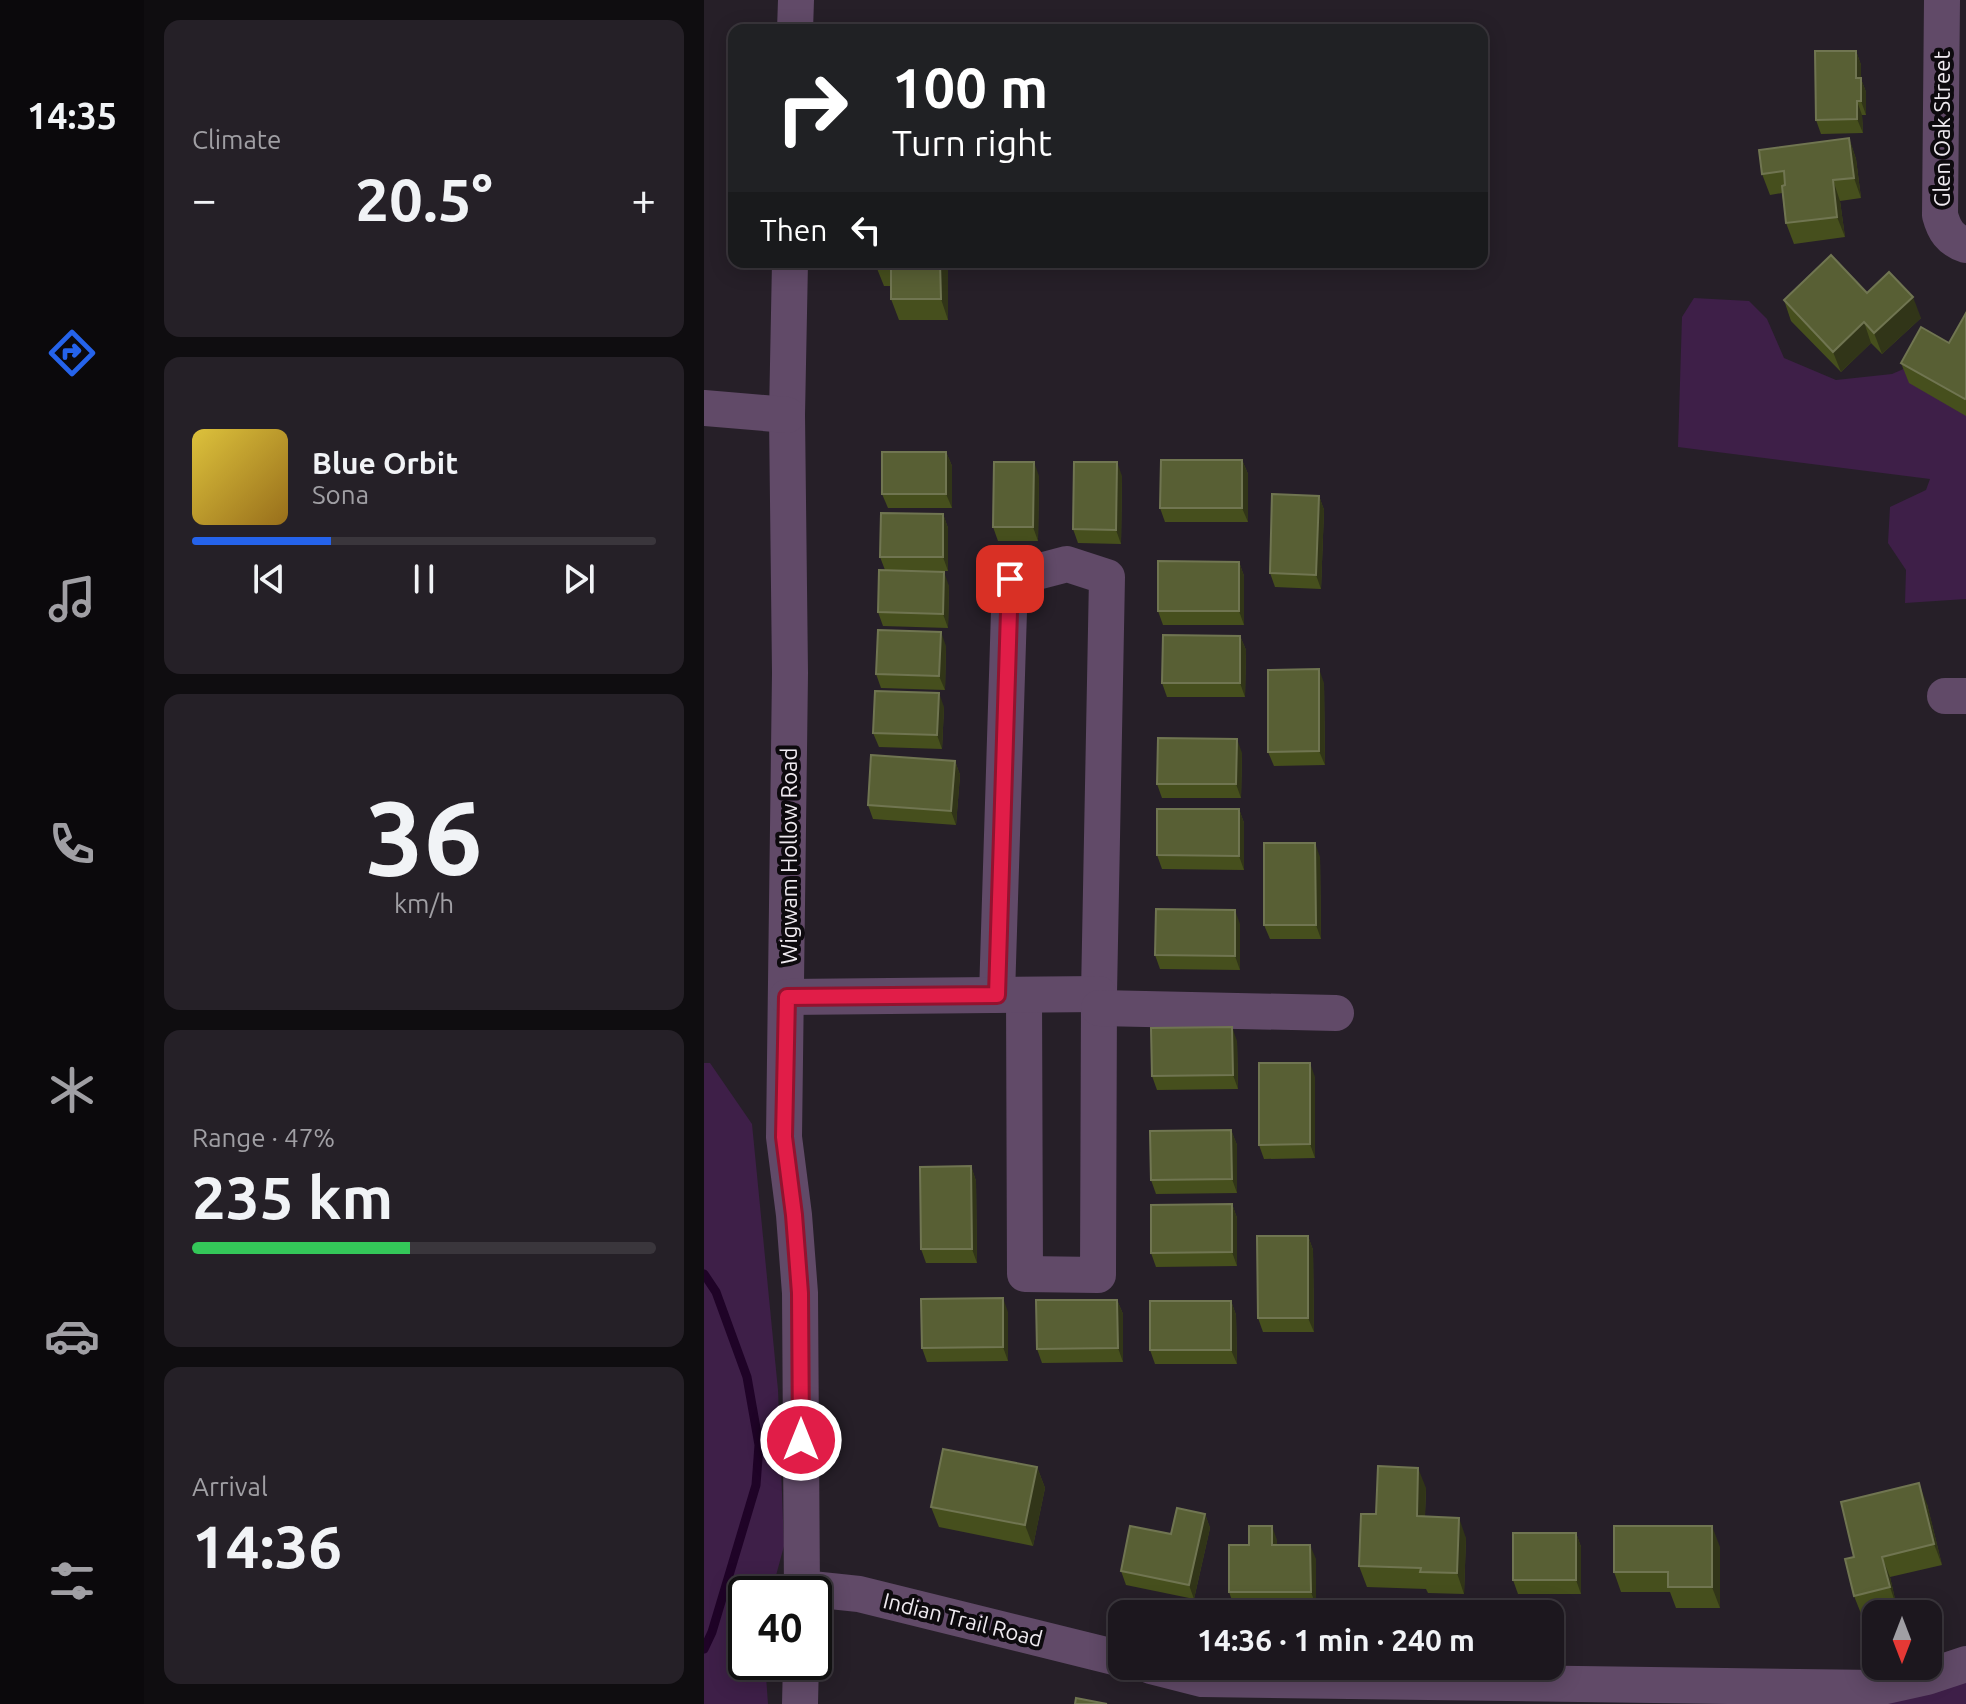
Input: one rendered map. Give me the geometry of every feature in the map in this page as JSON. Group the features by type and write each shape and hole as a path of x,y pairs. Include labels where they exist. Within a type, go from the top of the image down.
{"street":[{"path":"795,24 796,0"},
{"name":"Glen Oak Street","path":"1942,0 1940,215 1943,227 1951,238 1966,245"},
{"name":"Wigwam Hollow Road","path":"790,268 787,415 790,673 784,1137 800,1293 802,1576"},
{"path":"704,408 787,415"},
{"path":"1067,564 1107,577 1099,1001 1098,1275 1025,1274 1010,995 1010,579 1067,564"},
{"path":"787,997 1010,995 1336,1013"},
{"name":"Indian Trail Road","path":"832,1593 859,1594 1108,1656"},
{"path":"1277,1680 1877,1688 1966,1664"},
{"path":"800,1704 801,1680"}],"shaded area":[{"path":"1694,298 1749,301 1767,319 1784,358 1836,380 1892,374 1922,361 1966,391 1966,599 1905,603 1906,570 1888,543 1890,507 1926,490 1930,479 1678,447 1682,317"},
{"path":"704,1063 710,1063 752,1124 778,1390 784,1546 776,1576 728,1576 728,1680 766,1680 768,1704 704,1704"},
{"path":"1966,1666 1966,1704 1888,1704 1895,1681 1942,1680 1942,1671"}],"building":[{"path":"1815,51 1856,51 1856,78 1861,78 1857,119 1816,120"},
{"path":"1849,138 1854,178 1833,180 1837,217 1786,223 1782,186 1785,185 1784,171 1762,174 1759,150"},
{"path":"1831,255 1867,293 1889,272 1913,297 1874,333 1864,322 1833,352 1784,300"},
{"path":"891,268 940,268 941,299 891,299"},
{"path":"1966,313 1965,399 1901,363 1921,327 1949,343"},
{"path":"882,452 946,452 946,494 882,494"},
{"path":"1161,460 1242,460 1242,508 1160,508"},
{"path":"994,462 1034,462 1033,527 993,527"},
{"path":"1074,462 1117,462 1116,530 1073,529"},
{"path":"1272,494 1319,496 1316,575 1270,573"},
{"path":"881,513 943,514 943,557 880,557"},
{"path":"1158,561 1239,562 1239,611 1158,611"},
{"path":"879,570 944,572 943,614 878,612"},
{"path":"878,630 941,632 939,676 876,674"},
{"path":"1163,635 1240,636 1240,683 1162,683"},
{"path":"1319,669 1319,751 1268,752 1268,670"},
{"path":"875,691 939,693 937,735 873,733"},
{"path":"1158,738 1237,739 1236,784 1157,784"},
{"path":"871,755 955,761 951,811 868,805"},
{"path":"1157,809 1239,809 1239,856 1157,855"},
{"path":"1264,843 1315,843 1316,925 1264,925"},
{"path":"1156,909 1235,910 1235,956 1155,955"},
{"path":"1232,1027 1233,1075 1152,1076 1151,1028"},
{"path":"1259,1063 1310,1063 1310,1144 1259,1145"},
{"path":"1231,1130 1232,1179 1151,1180 1150,1131"},
{"path":"971,1166 972,1249 921,1249 920,1167"},
{"path":"1232,1204 1232,1252 1151,1253 1151,1205"},
{"path":"1257,1236 1308,1236 1308,1318 1258,1318"},
{"path":"1003,1298 1003,1347 922,1348 921,1299"},
{"path":"1036,1300 1117,1300 1118,1348 1037,1349"},
{"path":"1150,1301 1231,1301 1231,1350 1150,1350"},
{"path":"943,1449 1037,1467 1025,1525 931,1507"},
{"path":"1378,1466 1418,1468 1417,1516 1459,1518 1457,1573 1420,1572 1421,1568 1359,1566 1361,1514 1376,1514"},
{"path":"1919,1483 1934,1544 1882,1557 1890,1587 1854,1596 1845,1559 1854,1557 1841,1502"},
{"path":"1177,1508 1205,1514 1189,1585 1121,1571 1130,1526 1171,1534"},
{"path":"1249,1526 1272,1526 1272,1545 1310,1545 1311,1592 1229,1592 1229,1545 1249,1545"},
{"path":"1614,1526 1712,1526 1712,1587 1668,1587 1668,1572 1614,1572"},
{"path":"1513,1533 1576,1533 1576,1580 1513,1580"},
{"path":"1076,1698 1107,1704 1075,1704"}],"waterway":[{"path":"704,1274 716,1292 747,1377 759,1445 756,1485 712,1632 704,1649"}],"route":[{"path":"801,1440 800,1293 784,1137 787,997 997,995 1010,579"}]}
